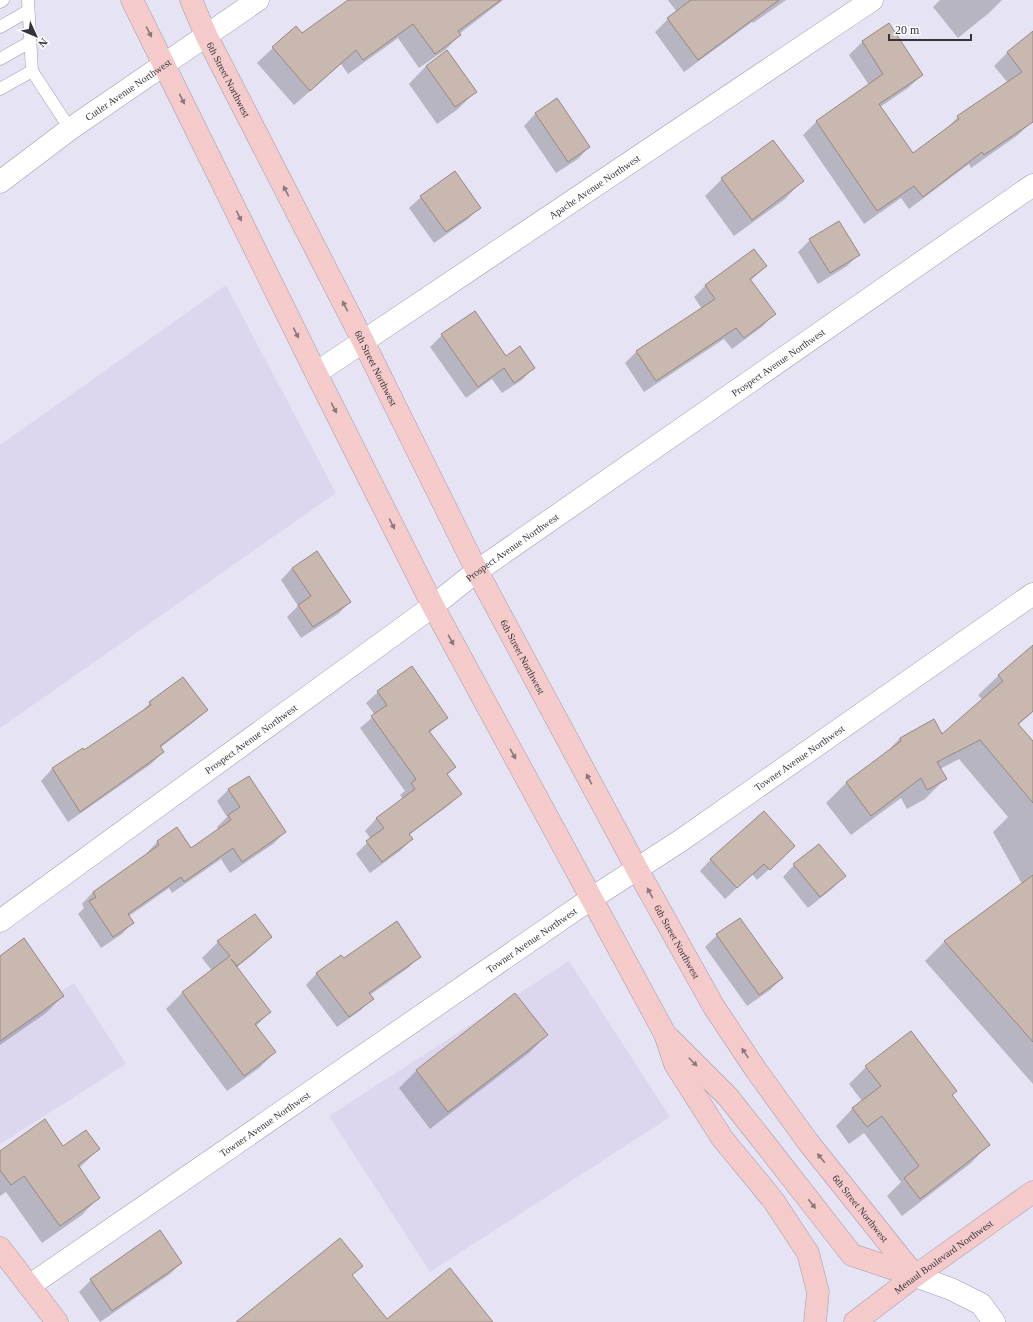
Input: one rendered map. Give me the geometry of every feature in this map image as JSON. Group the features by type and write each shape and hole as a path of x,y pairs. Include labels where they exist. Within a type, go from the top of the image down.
{"main road":[{"path":"132,0 433,606 665,1034 675,1064 722,1138 773,1200 808,1253 818,1292 815,1322"},
{"name":"6th Street Northwest","path":"191,0 206,35 363,341 477,571 637,869 714,1007 752,1064 808,1142 915,1276"},
{"path":"665,1034 728,1097 852,1255 915,1276"},
{"name":"Menaul Boulevard Northwest","path":"855,1322 915,1276 1033,1192"},
{"path":"0,1248 57,1322"}],"street":[{"name":"Cutler Avenue Northwest","path":"0,182 70,129 258,0"},
{"name":"Apache Avenue Northwest","path":"316,373 872,0"},
{"name":"Prospect Avenue Northwest","path":"0,921 433,606 477,571 1033,185"},
{"name":"Towner Avenue Northwest","path":"29,1286 592,898 686,837 1033,594"},
{"path":"915,1276 951,1289 981,1304 989,1320"}],"lane":[{"path":"0,27 28,6"},
{"path":"28,6 32,71 70,129"},
{"path":"0,58 30,42"},
{"path":"0,89 32,71"}],"shaded area":[{"path":"226,285 336,493 0,728 0,445"},
{"path":"569,961 670,1117 430,1272 329,1116"},
{"path":"74,983 126,1064 0,1144 0,1031"}],"building":[{"path":"348,0 501,0 458,31 461,35 435,54 413,24 363,60 356,50 310,91 272,47 296,26 302,33"},
{"path":"691,0 779,0 698,60 667,18"},
{"path":"889,23 923,75 879,104 913,153 959,119 957,116 1022,72 1007,52 1033,31 1033,122 984,155 982,152 923,197 914,186 877,211 816,121 883,74 862,41"},
{"path":"447,50 477,92 455,107 426,66"},
{"path":"557,98 590,147 568,162 535,113"},
{"path":"773,140 804,181 752,220 721,178"},
{"path":"455,171 481,208 446,232 420,196"},
{"path":"839,221 860,255 830,273 809,239"},
{"path":"754,249 767,266 750,279 776,314 744,338 736,328 656,381 636,351 715,299 705,285"},
{"path":"475,311 506,356 520,346 535,368 514,383 504,368 478,387 441,334"},
{"path":"317,551 351,602 313,627 298,605 311,596 292,568"},
{"path":"1033,645 1033,711 1018,724 1033,741 1033,803 980,740 937,762 947,779 927,790 921,778 871,816 846,782 901,741 900,738 934,719 942,734 1003,681 998,675"},
{"path":"412,666 448,718 429,731 456,767 447,774 462,794 409,834 413,839 382,862 366,841 384,828 376,818 415,789 411,783 416,779 371,716 387,705 377,691"},
{"path":"183,677 208,710 160,746 164,752 80,812 52,768 83,748 84,750 151,705 149,702"},
{"path":"249,776 286,832 242,862 233,848 184,882 181,877 128,914 134,923 113,937 89,901 96,897 93,892 159,845 157,841 177,827 191,848 231,820 228,815 240,807 228,789"},
{"path":"764,811 795,846 770,870 764,864 737,888 710,859"},
{"path":"819,844 846,876 820,897 793,864"},
{"path":"1033,875 1033,1042 944,941"},
{"path":"255,914 272,937 237,966 231,959 271,1012 255,1024 276,1052 244,1076 182,992 230,956 217,941"},
{"path":"740,918 783,978 759,995 716,934"},
{"path":"397,921 421,957 369,993 374,999 349,1017 316,973 341,955 344,958"},
{"path":"24,938 64,996 0,1041 0,956"},
{"path":"515,993 548,1035 448,1112 416,1070"},
{"path":"911,1031 957,1091 952,1095 990,1145 920,1199 904,1178 919,1166 882,1116 867,1127 852,1108 881,1086 865,1066"},
{"path":"45,1119 63,1146 86,1130 100,1149 78,1165 100,1198 60,1226 24,1176 11,1185 0,1170 0,1151"},
{"path":"160,1230 182,1263 112,1311 90,1279"},
{"path":"340,1238 363,1266 352,1275 387,1319 450,1268 493,1322 236,1322"}]}
